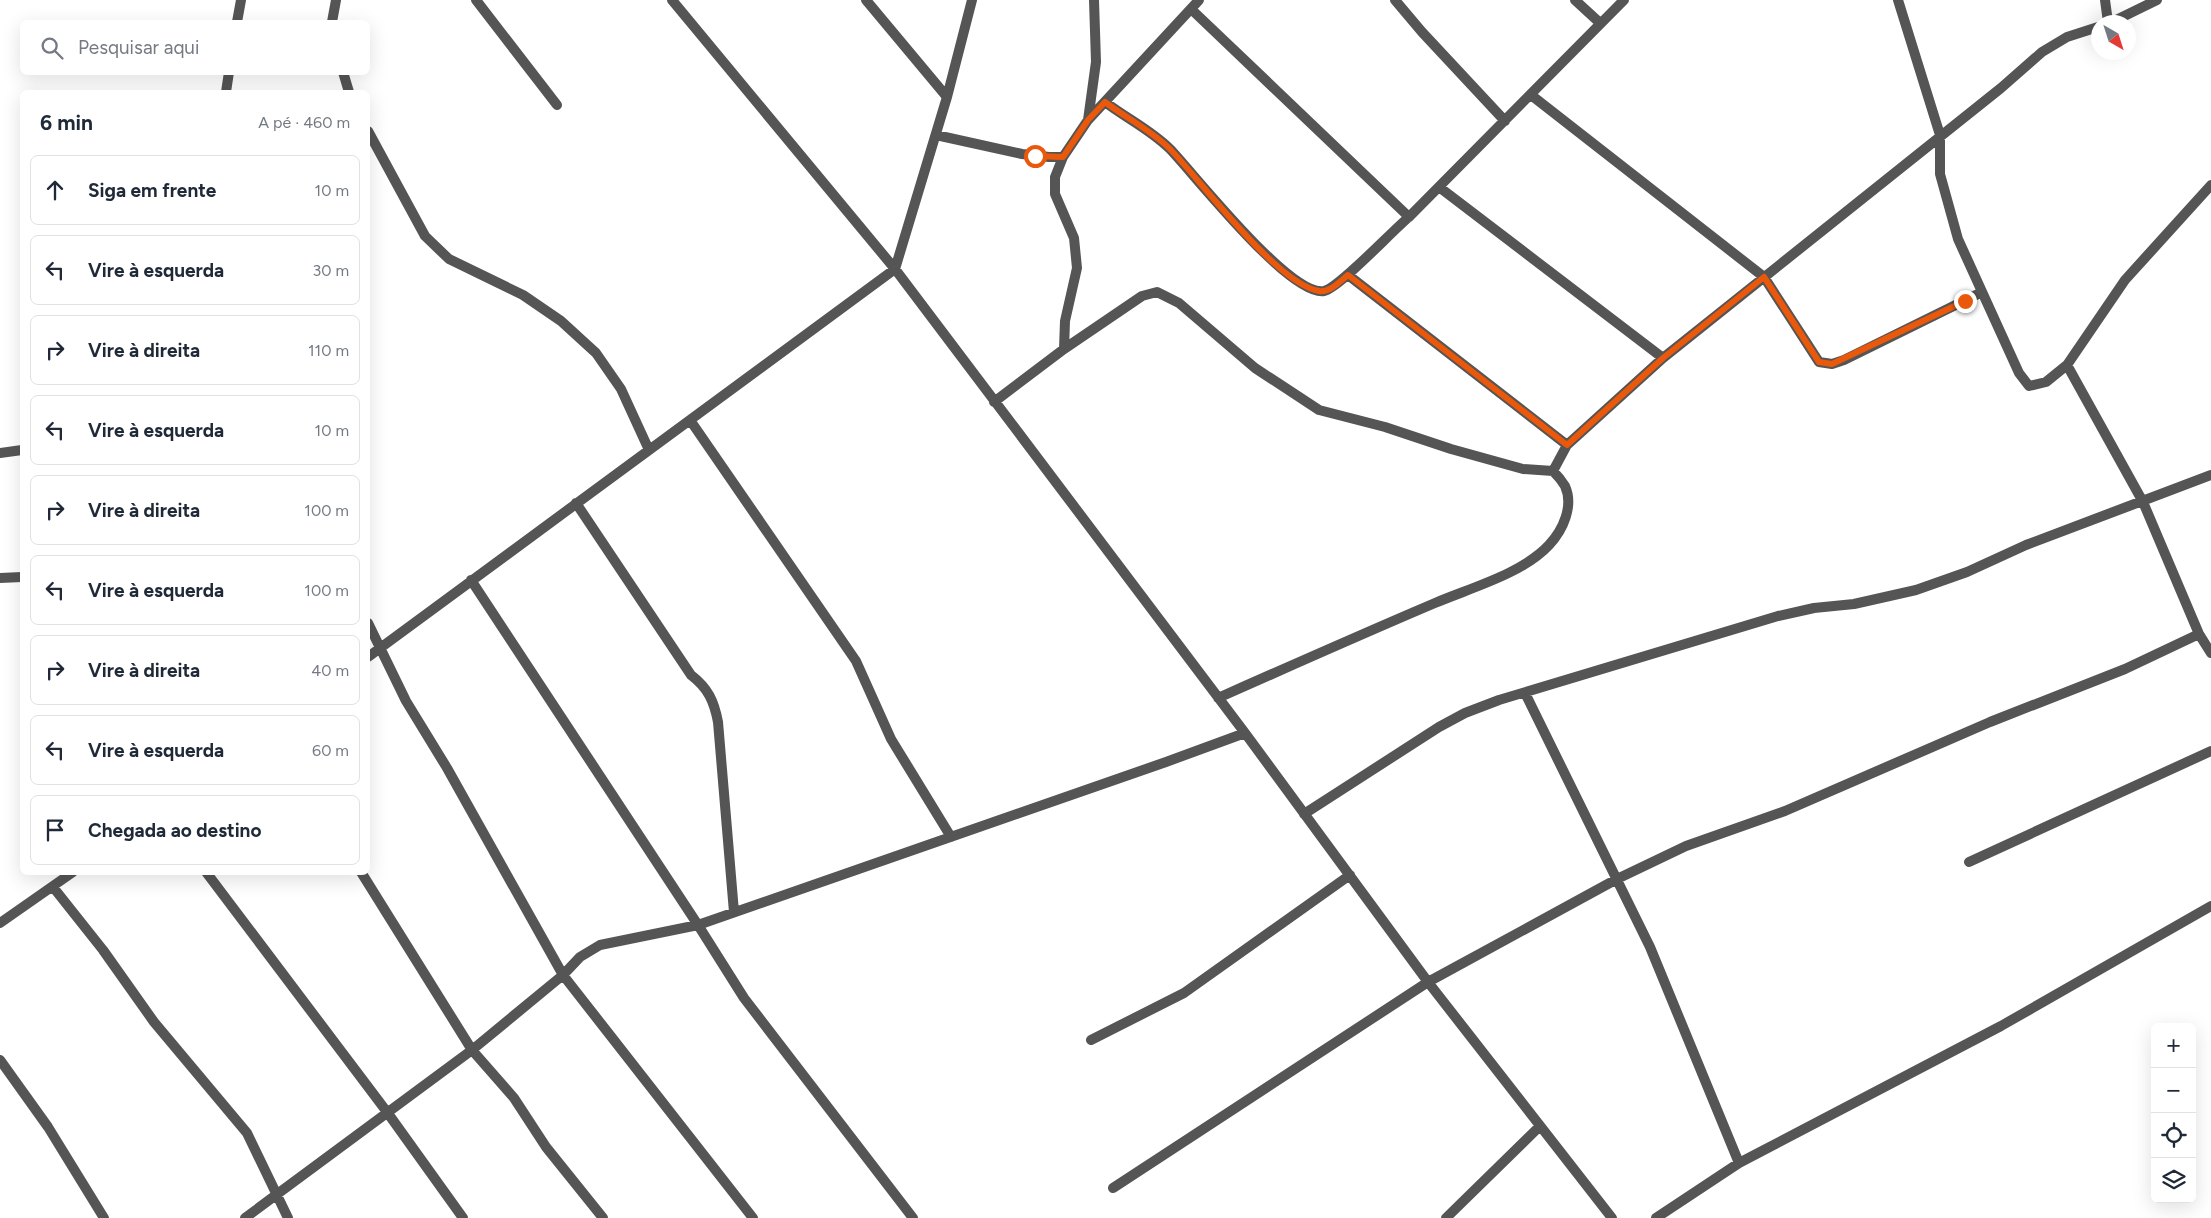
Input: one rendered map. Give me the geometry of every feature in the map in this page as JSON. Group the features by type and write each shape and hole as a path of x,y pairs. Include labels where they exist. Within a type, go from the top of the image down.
{"street":[{"path":"237,20 241,0"},
{"path":"332,20 336,0"},
{"path":"476,0 557,105"},
{"path":"672,0 894,270 1245,733 1428,982 1612,1218"},
{"path":"866,0 947,97"},
{"path":"370,654 894,270 947,97 972,0"},
{"path":"1088,120 1096,62 1094,0"},
{"path":"1064,349 1065,321 1077,268 1074,238 1055,194 1056,177 1063,157 1088,120 1199,0"},
{"path":"1395,0 1422,32 1505,120"},
{"path":"1575,0 1600,24"},
{"path":"1105,102 1125,117 1149,131 1170,149 1241,228 1293,280 1322,292 1331,289 1348,275 1392,231 1409,217 1624,0"},
{"path":"1898,0 1940,135 1940,174 1958,239 2019,373 2029,386 2046,382 2067,366 2125,280 2211,185"},
{"path":"2105,0 2108,15"},
{"path":"2125,15 2157,0"},
{"path":"1191,9 1409,217"},
{"path":"1554,471 1567,445 1663,358 2001,88 2042,52 2067,37 2091,29"},
{"path":"226,90 229,75"},
{"path":"344,75 348,90"},
{"path":"1531,95 1764,277 1819,362 1832,364 1982,292"},
{"path":"370,135 425,236 449,259 530,300 561,321 596,353 621,389 648,450"},
{"path":"936,135 1022,154 1049,158 1063,157"},
{"path":"1439,187 1663,358"},
{"path":"1348,275 1567,445"},
{"path":"994,402 1064,349 1142,296 1157,292 1179,303 1255,368 1319,410 1385,427 1451,449 1524,469 1554,471 1565,486 1568,507 1564,526 1548,546 1528,561 1490,582 1427,607 1218,698"},
{"path":"2067,366 2143,502 2200,634 2211,653"},
{"path":"690,420 856,661 891,739 951,837"},
{"path":"0,453 20,450"},
{"path":"1304,814 1465,713 1778,616 1814,608 1854,604 1916,590 1967,572 2026,544 2143,502 2211,475"},
{"path":"576,503 691,675 704,685 714,701 718,722 734,912"},
{"path":"0,578 20,578"},
{"path":"472,580 698,924 744,998 913,1218"},
{"path":"370,628 378,648 406,701 447,768 563,975 753,1218"},
{"path":"1113,1188 1428,982 1617,879 1686,846 1794,807 1990,722 2125,669 2200,634"},
{"path":"1525,693 1650,947 1739,1163"},
{"path":"245,1218 472,1050 563,975 580,957 600,945 698,924 1245,733"},
{"path":"1969,862 2211,751"},
{"path":"0,923 69,875"},
{"path":"208,875 387,1112 463,1218"},
{"path":"363,875 472,1050 514,1098 546,1147 604,1218"},
{"path":"1091,1040 1184,992 1350,875"},
{"path":"52,888 103,950 154,1022 247,1133 288,1218"},
{"path":"1656,1218 1739,1163 2001,1026 2211,906"},
{"path":"0,1060 48,1127 104,1218"},
{"path":"1446,1218 1540,1126"}],"route":[{"path":"1035,156 1063,157 1088,120 1105,102 1125,117 1149,131 1170,149 1195,179 1261,250 1293,280 1322,292 1331,289 1348,275 1567,445 1663,358 1764,277 1819,362 1832,364 1844,360 1965,301"}]}
